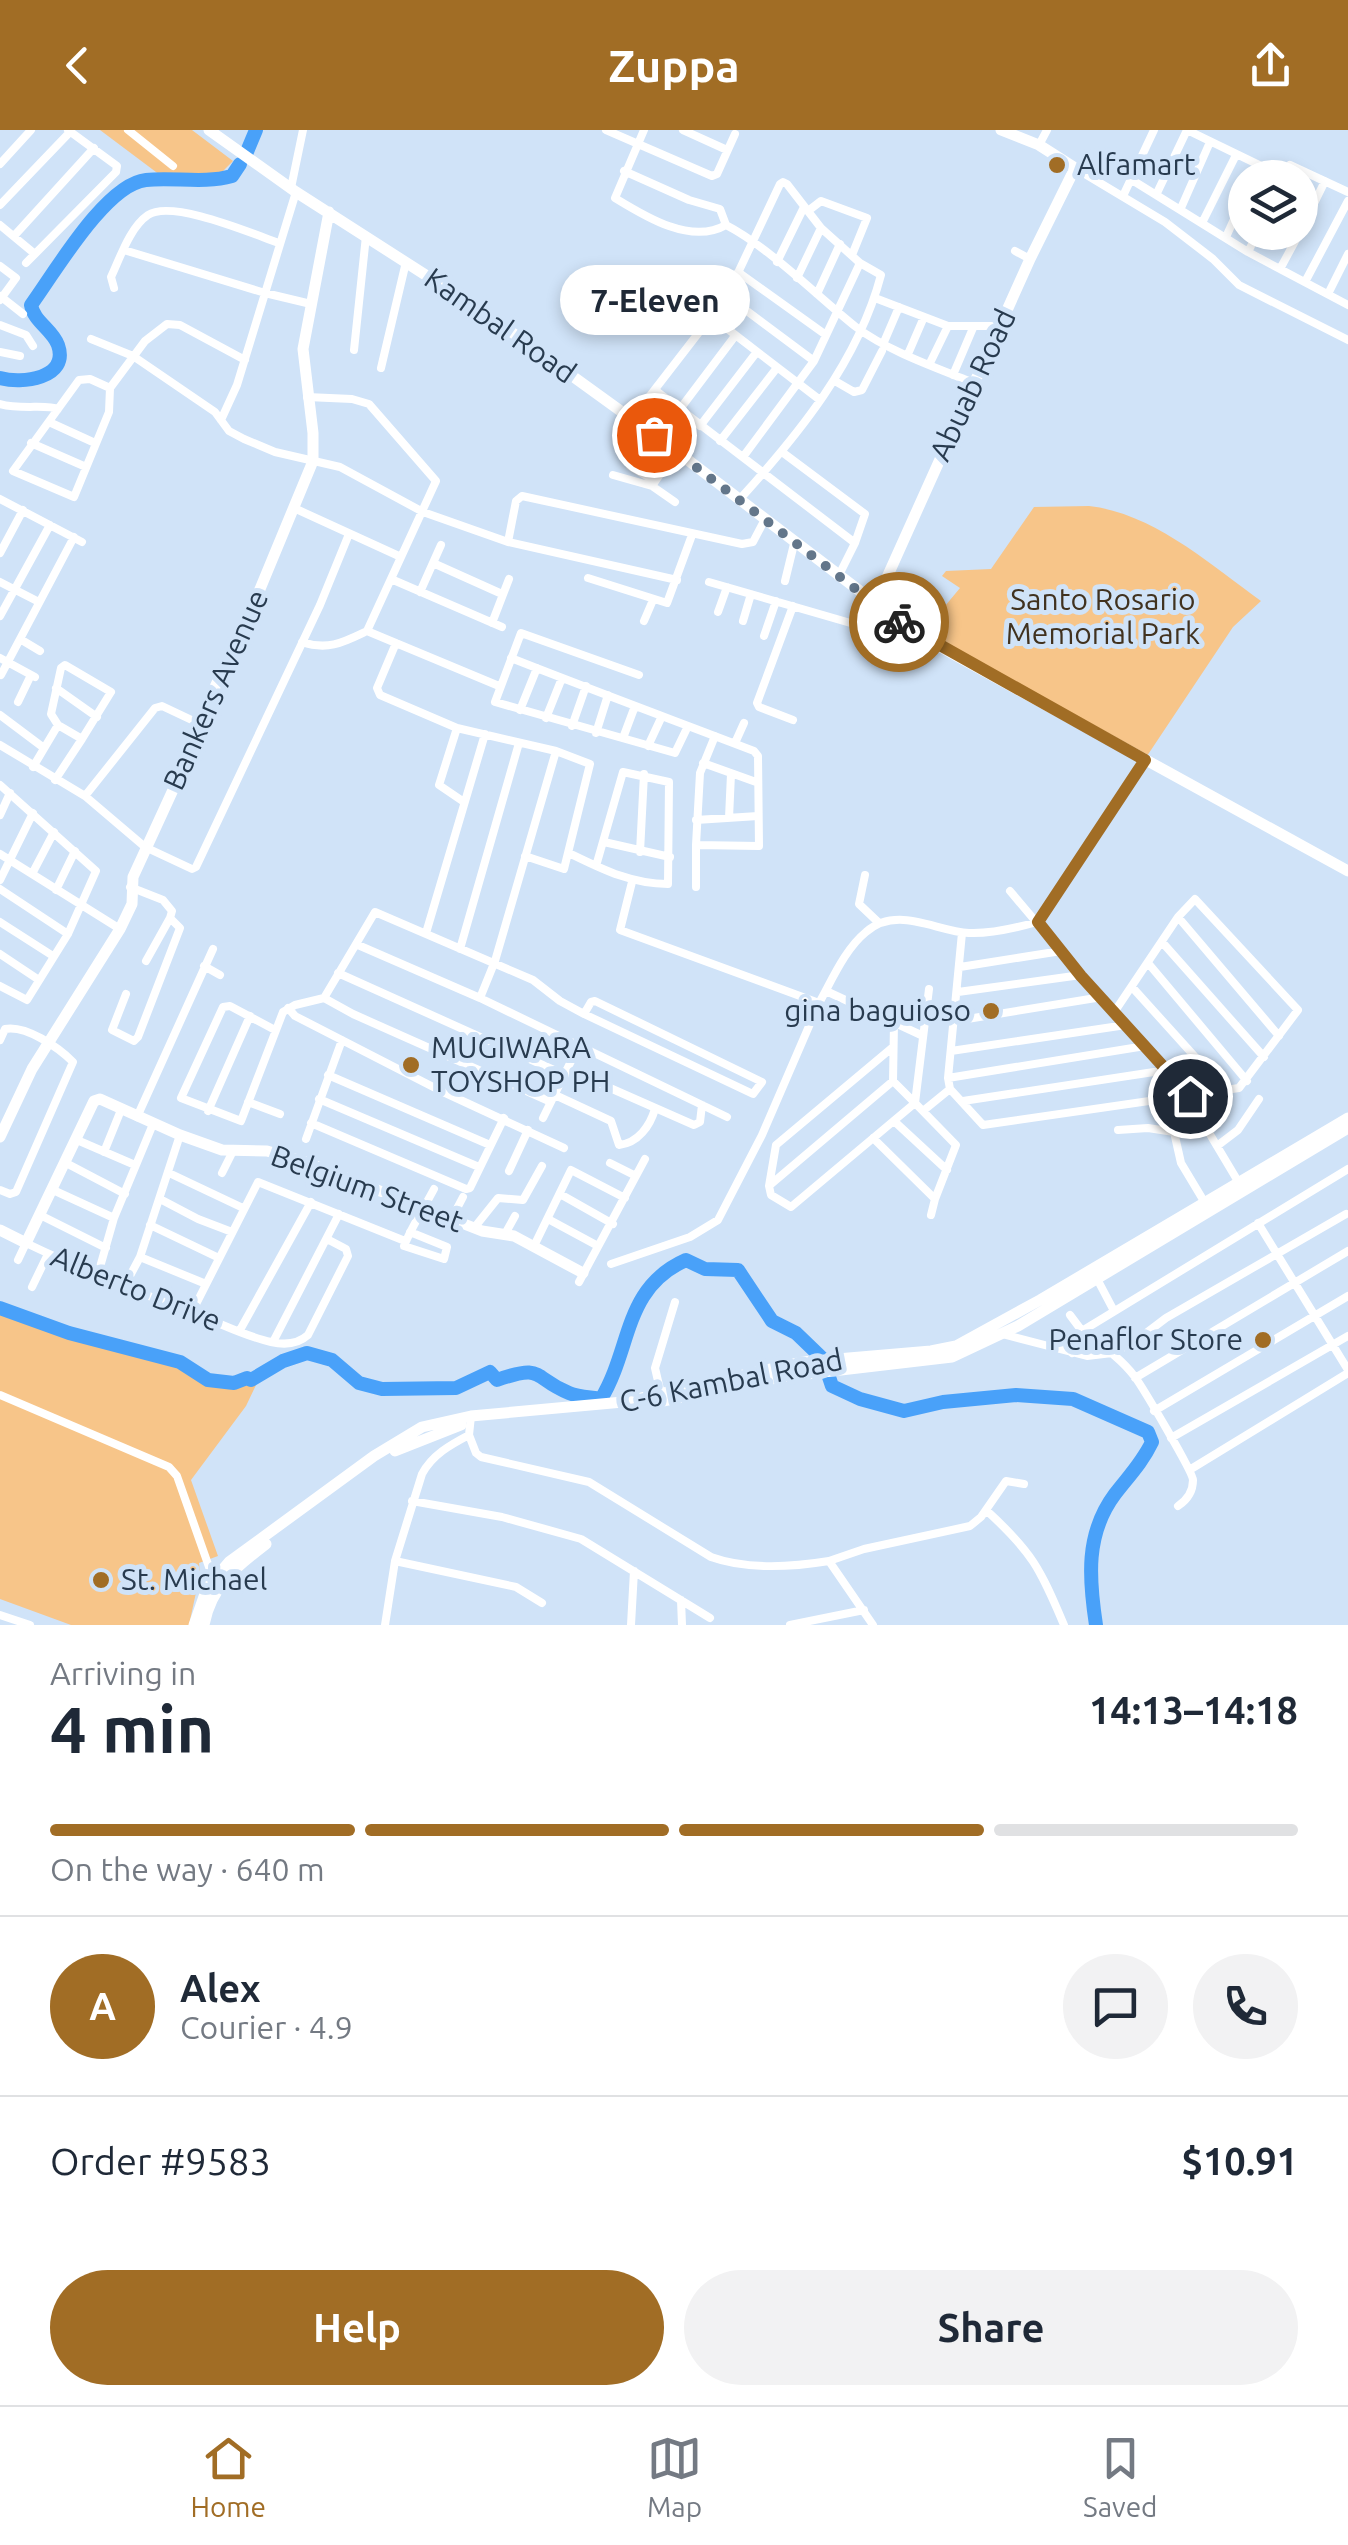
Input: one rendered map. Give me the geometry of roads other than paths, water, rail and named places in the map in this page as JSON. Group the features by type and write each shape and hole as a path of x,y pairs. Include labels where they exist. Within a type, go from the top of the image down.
{"main road":[{"name":"Kambal Road","path":"209,130 293,190 488,315 676,451 914,633 1348,870"},
{"path":"1002,130 1039,145 1076,168"},
{"name":"Abuab Road","path":"872,603 1030,259 1076,168"},
{"name":"Bankers Avenue","path":"0,1137 48,1043 120,930 132,904 130,886 145,847 178,779 198,723 226,668 313,460 303,348 328,212"},
{"name":"Belgium Street","path":"77,1140 94,1101 100,1099 180,1136 232,1153 267,1150 474,1228 505,1234 534,1246 581,1278"},
{"name":"C-6 Kambal Road","path":"1207,1206 1238,1183 1348,1118"},
{"name":"C-6 Kambal Road","path":"872,1361 956,1346 1094,1273 1348,1128"},
{"path":"26,1243 77,1140"},
{"name":"Alberto Drive","path":"1,1232 26,1243"},
{"name":"C-6 Kambal Road","path":"194,1625 199,1606 228,1562 422,1427 470,1425 662,1398 802,1368 952,1357 1002,1334 1094,1273"},
{"name":"C-6 Kambal Road","path":"204,1625 215,1584"}],"street":[{"path":"0,164 32,130"},
{"path":"128,130 173,166"},
{"path":"221,420 245,360 292,205 304,130"},
{"path":"606,130 705,174 717,174 735,134"},
{"path":"644,130 615,198 685,232 714,232 726,225"},
{"path":"683,130 704,134 727,150"},
{"path":"1039,145 1047,130"},
{"path":"1123,196 1154,130"},
{"path":"1157,193 1187,130 1245,160"},
{"path":"0,205 69,131 116,166 116,172 26,263"},
{"path":"1181,208 1210,142"},
{"path":"14,236 94,148"},
{"path":"1204,222 1236,155"},
{"path":"1076,168 1177,231 1240,285 1348,340"},
{"path":"624,170 688,200 720,209 726,225 883,347 969,381"},
{"path":"1318,177 1348,192"},
{"path":"1132,180 1248,252 1348,304"},
{"path":"1318,195 1325,181"},
{"path":"632,419 714,315 783,182 821,228 860,263 880,273 874,298 835,381 782,452 739,500"},
{"path":"776,262 806,209 821,200 866,218 852,255"},
{"path":"1304,282 1348,201"},
{"path":"114,288 111,277 124,250 144,218 161,210 227,224 279,244"},
{"path":"0,225 35,254"},
{"path":"798,278 821,228"},
{"path":"1226,236 1228,232"},
{"path":"354,350 366,236"},
{"path":"817,294 840,244"},
{"path":"124,250 265,294 311,304"},
{"path":"1280,269 1290,250"},
{"path":"1015,252 1030,259"},
{"path":"1328,294 1348,254"},
{"path":"381,368 406,262"},
{"path":"742,457 814,361 860,263"},
{"path":"0,266 16,278 1,298 24,314"},
{"path":"738,272 826,335"},
{"path":"688,288 756,354 820,400"},
{"path":"726,296 814,361"},
{"path":"874,298 948,326 991,326"},
{"path":"835,381 859,392 900,307"},
{"path":"908,354 924,316"},
{"path":"110,388 90,379 79,380 13,471 71,497 75,495 109,412 110,388 155,331 175,322 245,360"},
{"path":"0,325 26,335 34,346"},
{"path":"929,365 948,326"},
{"path":"953,374 973,328"},
{"path":"680,409 735,336"},
{"path":"91,339 132,356 215,412 229,431 244,439 340,467 423,512 508,542 677,580"},
{"path":"0,352 20,356"},
{"path":"700,426 756,354"},
{"path":"720,441 776,369"},
{"path":"655,390 855,543"},
{"path":"302,642 316,647 331,646 367,631 436,480 369,404 352,399 307,397"},
{"path":"0,404 21,409 47,405 58,409"},
{"path":"49,422 95,443"},
{"path":"31,443 86,467"},
{"path":"654,484 676,451"},
{"path":"782,452 863,510 865,518 838,578"},
{"path":"630,466 675,502"},
{"path":"613,475 654,484"},
{"path":"508,542 516,501 522,496 748,544 756,538 764,521"},
{"path":"0,498 78,540 39,602 1,675"},
{"path":"294,508 401,557"},
{"path":"0,553 23,510"},
{"path":"0,616 50,525"},
{"path":"0,745 85,796 145,847 187,869 196,866 349,534"},
{"path":"588,578 667,603 692,535"},
{"path":"784,581 794,544"},
{"path":"420,592 441,545"},
{"path":"433,563 502,594"},
{"path":"492,623 509,578"},
{"path":"391,579 502,627"},
{"path":"0,582 39,602"},
{"path":"709,582 854,624 872,603"},
{"path":"718,612 727,587"},
{"path":"743,621 751,594"},
{"path":"644,621 653,600"},
{"path":"764,636 776,601"},
{"path":"793,720 759,707 758,703 794,606"},
{"path":"367,631 499,686"},
{"path":"639,675 522,633 495,702 676,753 688,726"},
{"path":"20,640 40,651"},
{"path":"396,643 378,692 457,728 556,751 590,764 564,869 526,856"},
{"path":"0,658 33,676 18,702"},
{"path":"511,658 758,756 759,846 696,845"},
{"path":"55,780 111,695 109,689 65,666 61,668 51,714 58,725 82,739"},
{"path":"520,710 537,668"},
{"path":"546,718 562,678"},
{"path":"572,726 586,686"},
{"path":"56,688 97,718"},
{"path":"596,733 608,694"},
{"path":"85,796 155,708 162,706 198,723"},
{"path":"622,738 635,706"},
{"path":"0,716 44,748"},
{"path":"648,746 662,716"},
{"path":"734,744 744,723"},
{"path":"34,767 58,725"},
{"path":"457,728 439,784 464,802"},
{"path":"426,933 485,734"},
{"path":"696,887 696,820 704,762 715,736"},
{"path":"460,949 518,743"},
{"path":"480,998 495,961 556,751"},
{"path":"611,1264 690,1237 718,1220 762,1135 819,1003 862,934 879,923 922,921 962,933 980,933 1038,922 1145,760"},
{"path":"704,762 756,782"},
{"path":"569,854 596,866 632,882 668,884 670,782 644,774 622,773 596,866"},
{"path":"640,852 644,774"},
{"path":"730,818 731,774"},
{"path":"0,786 96,870 68,934 24,1001 0,986"},
{"path":"0,814 10,793"},
{"path":"0,880 33,813"},
{"path":"696,820 758,816"},
{"path":"32,874 54,832"},
{"path":"604,842 670,856"},
{"path":"56,890 75,851"},
{"path":"0,854 120,930"},
{"path":"865,875 858,901 862,910 879,923"},
{"path":"632,882 620,930 819,1003"},
{"path":"130,886 163,900 172,911 146,962"},
{"path":"0,889 68,934"},
{"path":"1010,891 1190,1096"},
{"path":"962,933 948,1078 950,1089 987,1126 1239,1088 1296,1013 1296,1007 1198,900 1191,900 1116,1011"},
{"path":"324,998 348,952 358,945 373,912 495,961 584,1014 753,1094 762,1082 595,1001 584,1014"},
{"path":"1178,917 1279,1036"},
{"path":"126,994 112,1030 134,1041 178,936 178,924 170,918"},
{"path":"0,922 53,956"},
{"path":"1162,942 1264,1058"},
{"path":"358,945 480,998 727,1117"},
{"path":"137,1117 213,949"},
{"path":"960,967 1061,950"},
{"path":"0,954 38,980"},
{"path":"1148,963 1247,1080"},
{"path":"204,966 220,975"},
{"path":"338,973 694,1125 700,1122 702,1105"},
{"path":"958,992 1081,976"},
{"path":"1132,987 1225,1090"},
{"path":"893,1047 776,1145 771,1195 791,1207 914,1103 929,990"},
{"path":"826,991 921,1034"},
{"path":"275,1030 230,1006 224,1007 180,1095 239,1122 275,1030 288,1008 324,998 353,1014 612,1121 620,1144 626,1145 639,1136 655,1110"},
{"path":"954,1021 1102,998"},
{"path":"288,1008 342,1040 564,1148"},
{"path":"208,1111 250,1016"},
{"path":"894,1023 893,1081 956,1145 931,1215"},
{"path":"951,1051 1126,1025"},
{"path":"0,1040 5,1029 13,1027 48,1043 71,1059 72,1066 16,1192 0,1190"},
{"path":"306,1138 342,1040"},
{"path":"948,1078 1146,1046"},
{"path":"543,1118 578,1047"},
{"path":"963,1102 1167,1070"},
{"path":"328,1074 490,1145"},
{"path":"769,1186 893,1081"},
{"path":"923,1111 950,1089"},
{"path":"319,1099 478,1167"},
{"path":"1217,1146 1238,1130 1259,1100"},
{"path":"248,1102 280,1114"},
{"path":"104,1152 121,1110"},
{"path":"311,1123 462,1188 470,1188 504,1118"},
{"path":"894,1121 947,1170"},
{"path":"98,1274 114,1218 153,1124"},
{"path":"1118,1130 1148,1128 1174,1132 1205,1126 1238,1183"},
{"path":"509,1171 528,1130"},
{"path":"1174,1132 1181,1163 1207,1206"},
{"path":"124,1286 140,1256 180,1136"},
{"path":"873,1138 935,1200"},
{"path":"77,1140 135,1166"},
{"path":"222,1172 232,1153"},
{"path":"851,1156 860,1166"},
{"path":"581,1278 646,1159"},
{"path":"66,1163 125,1194"},
{"path":"610,1163 636,1176"},
{"path":"474,1228 498,1198 519,1201 527,1196 542,1166"},
{"path":"1072,1353 1082,1331 1348,1169"},
{"path":"534,1246 573,1170 625,1198"},
{"path":"169,1173 244,1208"},
{"path":"192,1312 256,1184 261,1182 340,1214 408,1237 447,1247 444,1259 404,1246 408,1237 434,1189"},
{"path":"53,1190 114,1218"},
{"path":"560,1194 613,1224"},
{"path":"452,1218 463,1196"},
{"path":"160,1198 232,1232"},
{"path":"240,1330 311,1202"},
{"path":"327,1238 346,1249 348,1256 308,1336 301,1342 272,1342 327,1238 340,1214"},
{"path":"1002,1334 1072,1353 1098,1357 1112,1353 1346,1214"},
{"path":"40,1215 106,1248"},
{"path":"505,1234 514,1216"},
{"path":"548,1219 598,1246"},
{"path":"1190,1469 1348,1371 1258,1223"},
{"path":"150,1226 219,1258"},
{"path":"18,1260 26,1243"},
{"name":"Alberto Drive","path":"26,1243 124,1286 272,1342"},
{"path":"1135,1378 1348,1250"},
{"path":"32,1287 48,1254"},
{"path":"140,1256 206,1284"},
{"path":"1094,1273 1114,1311"},
{"path":"1154,1411 1348,1296"},
{"path":"662,1398 655,1368 676,1302"},
{"path":"1070,1315 1082,1331 1112,1353 1135,1378 1190,1469 1192,1487 1178,1506"},
{"path":"1170,1438 1348,1336"},
{"path":"0,1395 169,1467 177,1476 215,1584"},
{"path":"385,1625 395,1562 426,1465 470,1425"},
{"path":"470,1425 476,1454 481,1457 588,1482 711,1556 728,1562 806,1565 864,1548 970,1526 1006,1481 1024,1484"},
{"path":"412,1501 547,1527 581,1538 710,1618"},
{"path":"986,1510 1021,1542 1040,1567 1064,1625"},
{"path":"830,1560 873,1625"},
{"path":"395,1562 516,1587 542,1603"},
{"path":"631,1625 634,1571"},
{"path":"682,1600 682,1625"},
{"path":"790,1625 817,1623 864,1610"},
{"path":"0,1615 28,1625"}],"waterway":[{"path":"246,154 256,130"},
{"path":"0,378 31,379 57,365 58,345 31,305 82,232 115,197 146,180 211,180 232,176 240,164"},
{"path":"0,1308 69,1333 180,1362 208,1380 251,1380 283,1361 307,1353 332,1360 359,1383 382,1389 456,1388 490,1372 497,1380 531,1373 569,1393 601,1399 650,1286 686,1260 705,1269 738,1270 772,1321 796,1333 823,1359 832,1386 860,1399 904,1411 943,1402 1016,1395 1073,1399 1148,1432 1152,1442 1098,1525 1091,1574 1096,1625"}],"place":[{"name":"Alfamart","path":"1057,165"},
{"name":"7-Eleven","path":"654,435"},
{"name":"gina baguioso","path":"991,1011"},
{"name":"MUGIWARA TOYSHOP PH","path":"411,1065"},
{"name":"Penaflor Store","path":"1263,1340"},
{"name":"St. Michael","path":"101,1580"}],"park label":[{"name":"Santo Rosario Memorial Park","path":"1103,617"}]}
